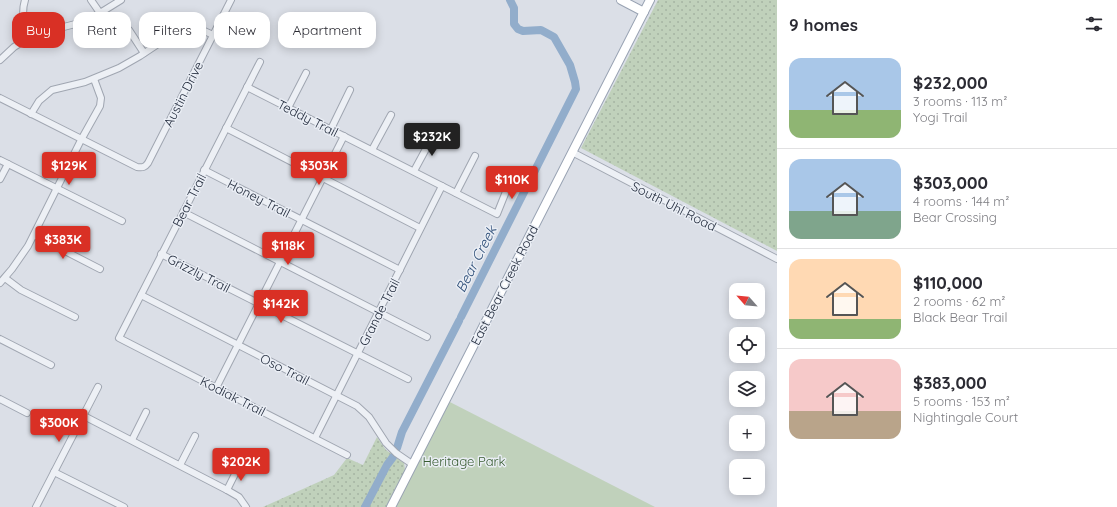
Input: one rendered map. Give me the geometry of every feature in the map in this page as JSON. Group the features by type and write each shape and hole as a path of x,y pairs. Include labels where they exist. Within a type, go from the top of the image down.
{"main road":[{"path":"621,0 644,12"},
{"name":"East Bear Creek Road","path":"390,507 650,0"}],"street":[{"path":"22,12 25,0"},
{"path":"91,0 99,12"},
{"path":"103,12 121,0"},
{"name":"Austin Drive","path":"81,140 137,167 145,167 231,0"},
{"path":"31,114 39,101 52,90 85,82 119,68 185,28 198,28 213,35"},
{"path":"131,33 144,53"},
{"path":"0,60 13,48"},
{"path":"0,50 5,55"},
{"name":"Bear Trail","path":"119,338 260,62"},
{"path":"288,108 306,73"},
{"path":"75,317 2,280 12,269 28,246 81,140 100,106 101,98 94,79"},
{"name":"Teddy Trail","path":"247,87 497,214 511,179"},
{"path":"331,129 350,90"},
{"path":"0,98 81,140"},
{"path":"372,150 391,115"},
{"path":"226,128 420,228"},
{"path":"414,172 434,134"},
{"path":"216,388 344,136"},
{"name":"South Uhl Road","path":"572,152 777,259"},
{"path":"456,193 475,156"},
{"path":"0,160 122,221"},
{"path":"0,179 8,164"},
{"name":"Honey Trail","path":"204,170 400,270"},
{"name":"Grande Trail","path":"315,438 442,186"},
{"path":"183,212 427,337"},
{"path":"34,235 100,269"},
{"name":"Grizzly Trail","path":"162,254 408,379"},
{"name":"Oso Trail","path":"140,295 357,406 369,417 386,443 396,453 412,464"},
{"name":"Kodiak Trail","path":"119,338 347,455"},
{"path":"0,339 51,365"},
{"path":"36,507 98,387"},
{"path":"0,399 27,413"},
{"path":"132,440 146,412"},
{"path":"84,416 227,490 239,497 246,507"},
{"path":"180,465 195,436"},
{"path":"227,490 237,470 247,464"},
{"path":"54,472 124,507"}],"green space":[{"path":"658,0 777,0 777,251 581,148"},
{"name":"Heritage Park","path":"444,399 655,507 388,507"},
{"path":"377,437 386,450 404,463 405,470 386,507 263,507 334,475 347,458 363,465"}],"waterway":[{"name":"Bear Creek","path":"461,317 576,89 570,65 554,37 541,30 523,31 518,29 514,24 514,8 510,0"},
{"name":"Bear Creek","path":"397,448 402,432 459,321"},
{"name":"Bear Creek","path":"365,507 387,465 393,457"}]}
